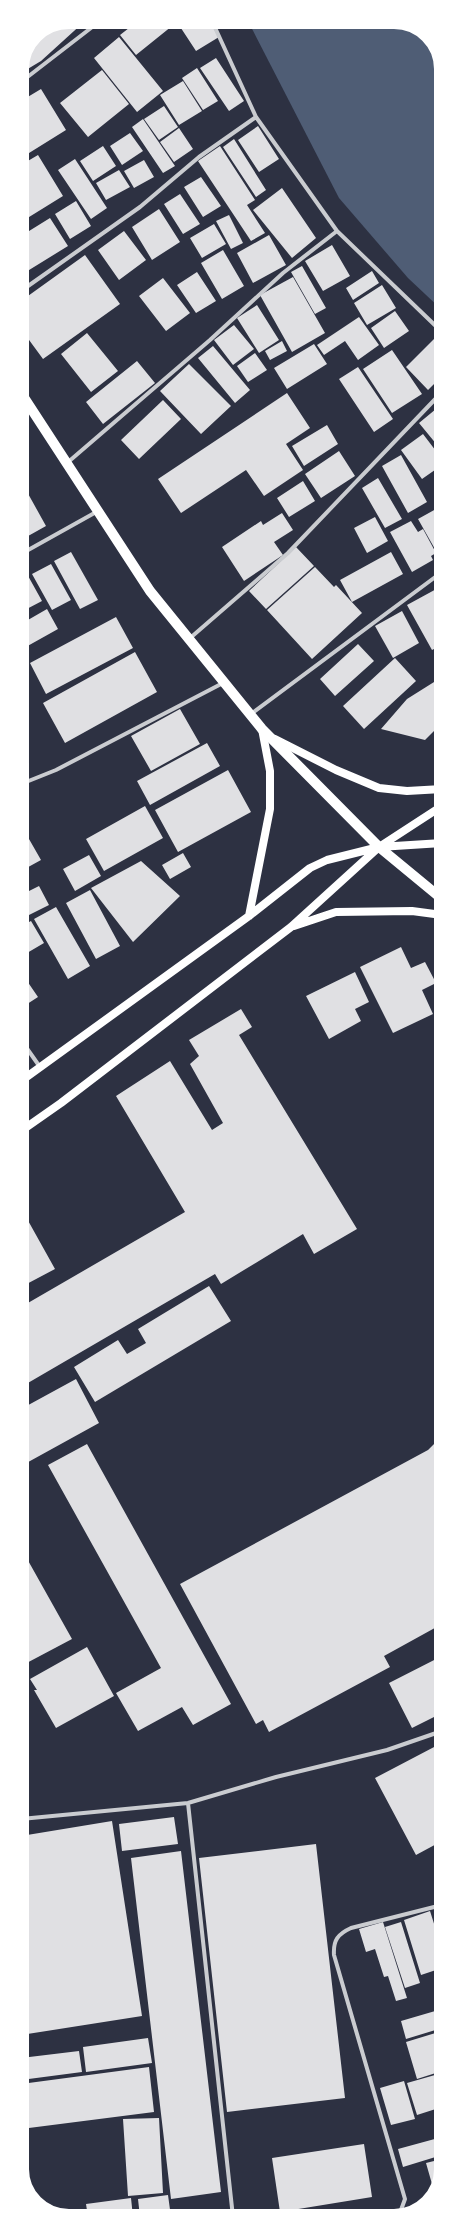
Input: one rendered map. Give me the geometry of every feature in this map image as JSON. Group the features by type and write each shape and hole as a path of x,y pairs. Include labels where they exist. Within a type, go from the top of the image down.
{"main road":[{"path":"28,404 150,591 251,714 266,732 379,847 435,893"},
{"path":"266,732 336,770 379,788 407,791 435,789"},
{"path":"249,916 270,809 270,771 266,732"},
{"path":"28,1126 61,1103 291,927 379,847 435,811"},
{"path":"28,1076 249,916 310,868 327,860 379,847 435,843"},
{"path":"291,927 336,912 412,911 435,914"}],"street":[{"path":"28,77 91,28"},
{"path":"215,28 256,117 337,231 435,325"},
{"path":"28,286 140,207 199,157 256,117"},
{"path":"67,464 210,340 283,273 337,231"},
{"path":"189,639 288,553 435,399"},
{"path":"28,550 98,511"},
{"path":"251,714 435,577"},
{"path":"28,781 56,770 225,682"},
{"path":"28,1049 41,1067"},
{"path":"28,1818 188,1803 276,1777 388,1750 435,1733"},
{"path":"188,1803 232,2210"},
{"path":"401,2210 405,2199 334,1955 333,1947 335,1940 342,1932 351,1928 435,1907"}],"water":[{"path":"252,28 405,29 415,33 421,38 432,53 435,63 435,303 408,278 339,198"}],"building":[{"path":"77,28 41,61 28,69 31,53 40,40 53,31"},
{"path":"129,28 170,28 136,55 120,35"},
{"path":"181,28 213,28 219,37 196,51"},
{"path":"119,37 163,91 137,112 94,58"},
{"path":"216,58 244,101 229,111 200,68"},
{"path":"197,68 218,101 203,110 182,78"},
{"path":"102,70 129,104 88,137 60,103"},
{"path":"183,81 202,111 179,125 160,95"},
{"path":"41,89 66,130 28,154 28,97"},
{"path":"164,106 178,127 159,140 144,119"},
{"path":"143,119 175,166 163,173 132,127"},
{"path":"258,126 279,159 259,172 238,140"},
{"path":"179,128 193,149 174,162 160,142"},
{"path":"130,133 143,151 122,165 110,146"},
{"path":"234,139 266,190 256,197 223,147"},
{"path":"103,146 116,166 93,181 80,161"},
{"path":"220,146 255,200 247,205 265,233 251,241 198,161"},
{"path":"38,155 63,196 28,218 28,161"},
{"path":"75,159 107,208 91,219 58,170"},
{"path":"144,160 154,177 134,188 124,171"},
{"path":"119,170 130,187 106,200 96,183"},
{"path":"201,177 221,206 203,217 184,187"},
{"path":"282,188 316,238 292,258 253,210"},
{"path":"180,194 200,224 183,234 164,204"},
{"path":"76,201 91,226 70,239 55,214"},
{"path":"159,209 180,242 152,260 132,227"},
{"path":"229,215 243,243 231,249 216,221"},
{"path":"50,218 68,246 28,271 28,232"},
{"path":"214,224 226,244 202,258 190,238"},
{"path":"124,231 146,260 119,280 98,250"},
{"path":"269,235 286,265 253,283 237,253"},
{"path":"332,245 350,276 323,291 305,261"},
{"path":"223,250 244,286 222,299 201,263"},
{"path":"85,255 120,304 43,359 28,339 28,296"},
{"path":"302,266 326,308 315,314 291,272"},
{"path":"372,271 379,283 353,300 346,288"},
{"path":"197,272 216,301 196,313 177,285"},
{"path":"293,277 325,333 292,352 260,295"},
{"path":"163,278 190,313 166,331 139,296"},
{"path":"382,285 396,308 367,325 354,303"},
{"path":"257,305 279,340 259,353 237,318"},
{"path":"395,311 409,331 384,348 371,328"},
{"path":"359,317 379,345 358,360 345,341 324,355 317,345"},
{"path":"234,325 254,349 233,365 214,340"},
{"path":"87,333 118,371 91,392 61,354"},
{"path":"435,338 435,383 428,390 406,367"},
{"path":"282,341 287,351 270,360 265,351"},
{"path":"314,344 327,364 287,389 274,368"},
{"path":"213,346 250,390 235,403 198,358"},
{"path":"392,350 422,394 392,413 363,369"},
{"path":"255,353 267,370 248,382 237,366"},
{"path":"137,361 155,383 103,424 86,402"},
{"path":"189,364 231,406 201,434 160,391"},
{"path":"358,367 393,419 374,432 339,379"},
{"path":"287,393 310,428 286,444 303,470 264,496 246,470 181,513 158,479"},
{"path":"163,400 181,419 139,459 121,440"},
{"path":"435,410 435,442 419,423"},
{"path":"327,425 338,444 304,466 292,446"},
{"path":"423,434 435,450 435,470 422,479 401,450"},
{"path":"339,451 355,476 321,498 305,474"},
{"path":"401,455 427,502 408,513 382,466"},
{"path":"378,478 402,519 385,528 362,488"},
{"path":"303,481 315,501 289,517 277,498"},
{"path":"28,494 46,526 28,536"},
{"path":"435,510 435,549 418,519"},
{"path":"282,513 293,530 274,542 283,555 244,581 222,547 261,521 263,525"},
{"path":"375,517 388,541 367,553 354,528"},
{"path":"411,521 418,532 423,529 435,551 435,554 431,556 433,560 412,572 390,532"},
{"path":"296,547 314,566 266,609 249,591"},
{"path":"71,552 98,600 80,609 54,561"},
{"path":"391,552 403,574 352,602 340,580"},
{"path":"51,564 71,600 52,610 32,574"},
{"path":"315,567 334,587 336,585 362,613 312,659 267,610"},
{"path":"28,576 42,601 28,608"},
{"path":"435,590 435,648 432,650 407,605"},
{"path":"47,609 58,629 28,646 28,620"},
{"path":"402,611 419,643 393,658 375,626"},
{"path":"116,617 133,648 46,694 30,663"},
{"path":"358,644 374,661 335,696 320,679"},
{"path":"135,652 157,692 65,743 43,703"},
{"path":"395,658 416,681 364,729 343,706"},
{"path":"435,681 435,730 425,740 381,729 407,699"},
{"path":"180,709 200,744 151,771 131,736"},
{"path":"207,743 220,766 150,805 137,781"},
{"path":"228,770 251,812 178,852 155,810"},
{"path":"145,806 163,838 104,871 86,839"},
{"path":"28,837 41,860 28,867"},
{"path":"183,853 191,867 170,879 162,865"},
{"path":"89,855 101,876 75,891 63,869"},
{"path":"141,861 180,896 133,942 91,888"},
{"path":"39,886 49,905 28,916 28,892"},
{"path":"90,890 120,946 96,959 66,903"},
{"path":"56,907 90,966 68,979 34,919"},
{"path":"31,921 44,943 28,952 28,922"},
{"path":"401,947 411,968 425,962 435,984 422,990 433,1014 393,1033 360,967"},
{"path":"355,972 369,1002 355,1009 361,1021 329,1039 306,996"},
{"path":"28,982 38,997 28,1003"},
{"path":"241,1009 252,1027 239,1035 357,1229 314,1254 303,1234 221,1284 215,1274 28,1383 28,1303 185,1212 116,1096 170,1061 212,1130 223,1123 190,1064 199,1056 189,1040"},
{"path":"28,1221 55,1269 28,1283"},
{"path":"209,1286 231,1321 95,1402 74,1367 118,1340 127,1354 146,1343 138,1329"},
{"path":"76,1379 99,1423 28,1462 28,1405"},
{"path":"435,1443 435,1628 384,1656 390,1667 269,1732 263,1720 256,1724 180,1584 428,1450"},
{"path":"87,1444 231,1704 193,1725 182,1707 138,1731 116,1693 161,1668 48,1465"},
{"path":"28,1560 72,1639 28,1662"},
{"path":"87,1647 114,1696 56,1728 34,1690 37,1690 30,1679"},
{"path":"435,1660 435,1716 412,1728 389,1683"},
{"path":"435,1747 435,1845 416,1855 375,1778"},
{"path":"174,1817 178,1844 122,1851 119,1824"},
{"path":"112,1821 142,2016 28,2034 28,1835"},
{"path":"316,1844 345,2098 227,2112 199,1858"},
{"path":"181,1851 221,2192 171,2199 131,1858"},
{"path":"430,1911 435,1927 435,1970 421,1975 404,1920"},
{"path":"383,1922 407,1998 396,2001 388,1976 384,1977 375,1949 366,1952 359,1929"},
{"path":"401,1922 420,1983 405,1988 385,1927"},
{"path":"435,2011 435,2030 406,2039 401,2021"},
{"path":"435,2033 435,2073 417,2079 406,2042"},
{"path":"148,2038 152,2063 86,2072 83,2047"},
{"path":"79,2051 82,2072 28,2079 28,2057"},
{"path":"149,2067 154,2112 28,2128 28,2083"},
{"path":"435,2075 435,2109 417,2115 407,2083"},
{"path":"404,2081 415,2119 391,2125 380,2088"},
{"path":"159,2118 163,2193 128,2196 123,2119"},
{"path":"435,2139 435,2157 403,2167 398,2149"},
{"path":"364,2144 372,2197 292,2210 280,2210 272,2158"},
{"path":"435,2161 435,2175 432,2184 426,2163"},
{"path":"168,2195 170,2210 139,2210 138,2199"},
{"path":"131,2198 132,2210 87,2210 86,2204"}]}
